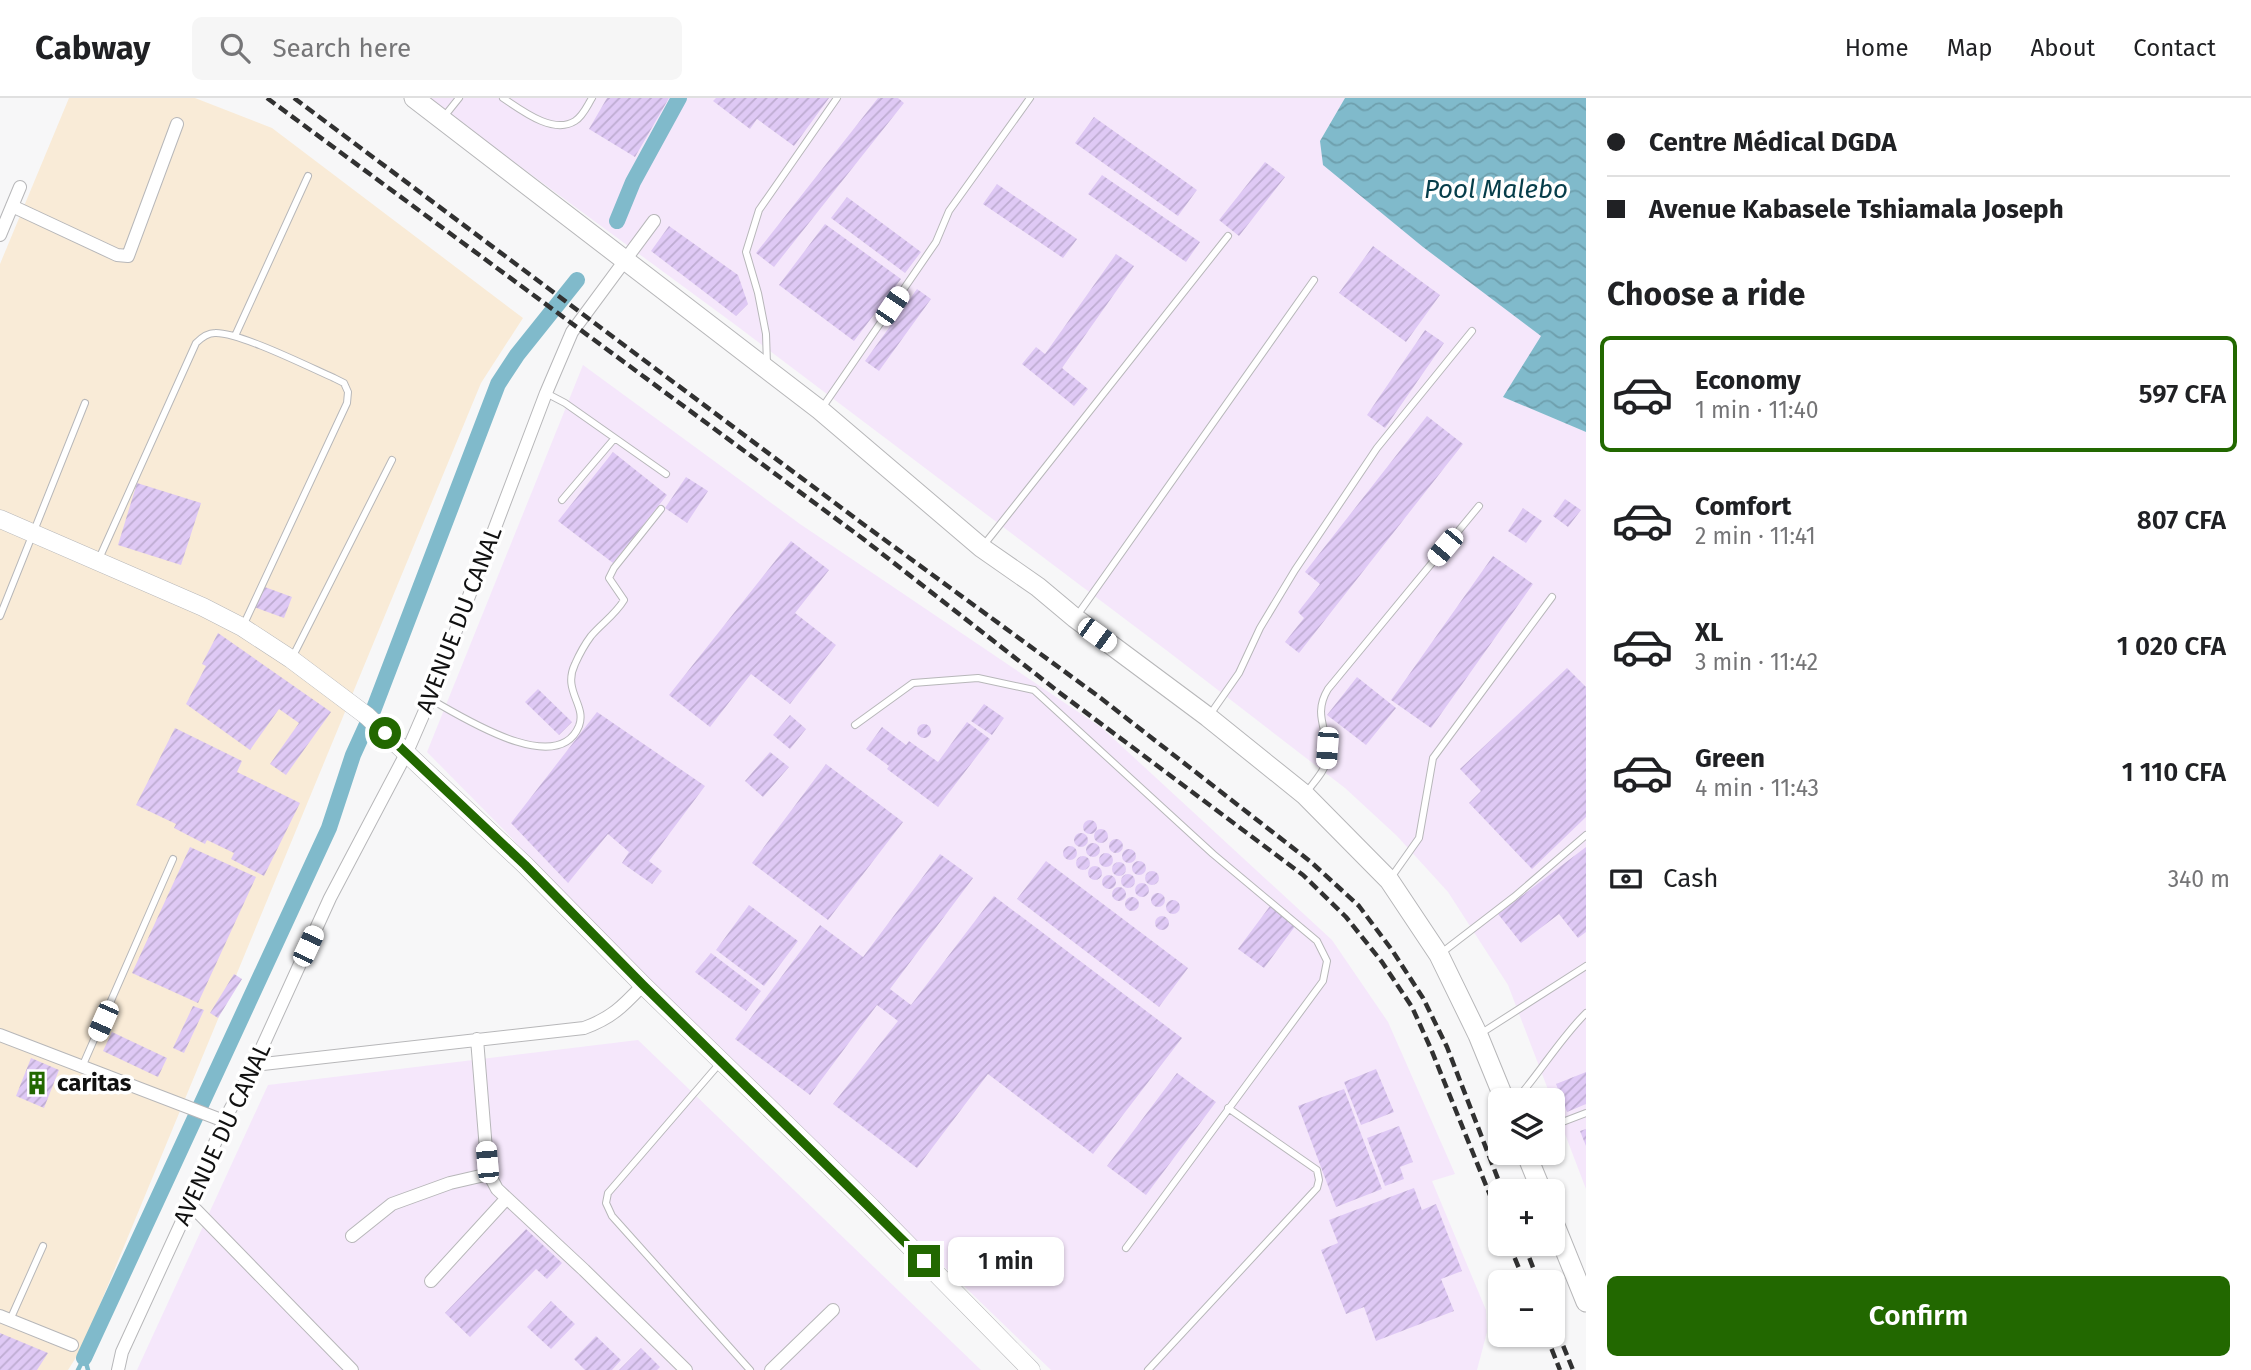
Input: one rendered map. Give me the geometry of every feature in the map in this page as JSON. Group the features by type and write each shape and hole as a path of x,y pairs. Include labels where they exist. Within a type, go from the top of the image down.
{"main road":[{"path":"415,98 820,410 982,548 1038,587 1074,618 1305,794 1389,880 1439,955 1478,1035 1500,1088"},
{"path":"0,519 203,607 242,627 291,659 367,716 525,865 643,985 871,1207 1031,1370"},
{"path":"1565,1242 1581,1271 1586,1302"}],"street":[{"path":"12,206 117,255 128,256 177,124"},
{"path":"0,235 20,187"},
{"name":"AVENUE DU CANAL","path":"118,1370 122,1352 190,1204 219,1119 254,1065 330,898 407,752 430,699 545,393 572,332 621,258 654,221"},
{"path":"254,1065 584,1028 604,1021 618,1011 643,985"},
{"path":"0,1035 219,1119"},
{"path":"477,1039 489,1174 497,1189 686,1370"},
{"path":"352,1236 393,1205 450,1183 489,1174"},
{"path":"431,1281 506,1199"},
{"path":"190,1204 352,1370"},
{"path":"771,1370 833,1310"},
{"path":"5,1317 72,1345"}],"lane":[{"path":"442,120 459,98"},
{"path":"503,98 535,121 565,124 574,122 592,98"},
{"path":"767,369 766,334 746,252 759,210 837,98"},
{"path":"820,410 936,242 949,211 1030,98"},
{"path":"234,336 308,176"},
{"path":"982,548 1228,236"},
{"path":"1074,618 1314,280"},
{"path":"1208,718 1239,673 1261,628 1295,570 1377,447 1472,331"},
{"path":"98,563 196,343 203,336 213,332 234,336 344,383 348,392 347,403 242,627"},
{"path":"545,393 565,403 666,474"},
{"path":"0,616 85,403"},
{"path":"562,500 614,439"},
{"path":"291,659 392,460"},
{"path":"1305,794 1326,763 1327,748 1320,713 1321,700 1479,506"},
{"path":"430,699 507,740 543,747 572,736 579,727 581,716 570,685 574,665 591,636 613,616 624,600 609,578 614,568 661,509"},
{"path":"1389,880 1419,838 1433,758 1552,597"},
{"path":"855,724 913,683 978,678 1034,690 1213,853 1317,941 1327,961 1323,981 1126,1248"},
{"path":"1439,955 1514,897 1586,835"},
{"path":"82,1067 173,859"},
{"path":"1478,1035 1586,966"},
{"path":"1526,1088 1571,1028 1586,1013"},
{"path":"722,1062 608,1193 606,1203 612,1216 750,1370"},
{"path":"1148,1370 1318,1188 1317,1170 1228,1108"},
{"path":"1565,1121 1586,1113"},
{"path":"5,1317 43,1246"}],"shaded area":[{"path":"69,98 195,98 272,128 523,318 481,383 82,1348 68,1370 0,1370 0,264"},
{"path":"427,98 1345,98 1320,141 1423,247 1542,336 1504,397 1586,432 1586,1189 1565,1134 1565,1088 1547,1088 1508,985 1448,892 1397,836 1345,788 737,326"},
{"path":"583,365 800,524 1102,728 1332,940 1388,1022 1455,1174 1432,1181 1486,1310 1487,1332 1477,1370 1051,1370 583,918 507,833 427,752"},
{"path":"638,1040 981,1370 137,1370 268,1085"}],"water":[{"name":"Pool Malebo","path":"1345,98 1586,98 1586,432 1503,397 1541,336 1423,247 1323,165 1320,141"}],"building":[{"path":"607,98 669,98 635,157 589,129"},
{"path":"716,98 829,98 794,146 757,119 750,129 713,101"},
{"path":"878,98 898,98 904,103 774,267 756,253"},
{"path":"1094,117 1197,190 1178,216 1075,143"},
{"path":"1265,162 1285,177 1239,236 1219,220"},
{"path":"1102,175 1200,242 1186,262 1088,194"},
{"path":"997,184 1077,239 1063,258 983,204"},
{"path":"847,197 921,252 905,273 831,218"},
{"path":"825,224 901,279 854,341 779,285"},
{"path":"669,226 738,275 748,304 736,316 651,251"},
{"path":"1373,246 1440,295 1406,342 1339,293"},
{"path":"1116,254 1134,266 1062,368 1088,389 1074,406 1022,364 1036,347 1045,354"},
{"path":"917,289 931,299 879,371 865,361"},
{"path":"1425,330 1444,343 1385,428 1367,415"},
{"path":"1427,416 1463,444 1299,653 1285,642 1304,618 1298,612 1320,584 1305,572"},
{"path":"613,452 667,495 613,563 558,521"},
{"path":"686,477 708,491 687,523 665,508"},
{"path":"137,483 201,503 181,565 118,545"},
{"path":"1565,499 1581,510 1568,527 1553,516"},
{"path":"1523,508 1542,521 1526,543 1508,531"},
{"path":"791,541 829,570 795,613 836,645 790,704 751,674 710,727 669,695"},
{"path":"1493,556 1533,584 1431,728 1391,700"},
{"path":"262,586 292,597 284,618 254,607"},
{"path":"218,633 331,712 286,775 270,764 299,723 279,709 250,750 186,704 206,666 202,664"},
{"path":"1567,668 1586,687 1586,817 1532,869 1469,803 1481,791 1460,769"},
{"path":"1357,677 1396,708 1366,745 1327,715"},
{"path":"538,689 572,722 559,735 525,702"},
{"path":"984,704 1004,718 992,735 971,721"},
{"path":"597,712 705,786 649,861 662,871 652,884 622,863 629,852 608,834 568,883 511,823"},
{"path":"790,715 806,729 790,749 773,735"},
{"path":"967,722 990,739 938,807 887,769 889,766 866,749 882,727 906,745 909,741 938,762"},
{"path":"924,724 929,726 929,736 924,738 919,736 917,731 919,726"},
{"path":"175,728 242,761 237,772 300,803 264,876 231,859 234,853 207,840 205,844 174,828 176,824 136,805"},
{"path":"770,752 789,767 763,797 745,781"},
{"path":"826,764 903,822 828,920 752,863"},
{"path":"1090,820 1095,822 1095,832 1090,834 1085,832 1083,827 1085,822"},
{"path":"1101,829 1106,831 1106,841 1101,843 1096,841 1094,836 1096,831"},
{"path":"1081,833 1086,835 1086,845 1081,847 1076,845 1074,840 1076,835"},
{"path":"1116,839 1121,841 1121,851 1116,853 1111,851 1109,846 1111,841"},
{"path":"1093,843 1098,845 1098,855 1093,857 1088,855 1086,850 1088,845"},
{"path":"1070,846 1075,848 1075,858 1070,860 1065,858 1063,853 1065,848"},
{"path":"190,847 256,877 198,1003 132,973"},
{"path":"1586,847 1586,932 1578,938 1559,914 1521,943 1498,914"},
{"path":"1129,849 1134,851 1134,861 1129,863 1124,861 1122,856 1124,851"},
{"path":"1106,853 1111,855 1111,865 1106,867 1101,865 1099,860 1101,855"},
{"path":"940,854 973,878 890,989 911,1005 994,896 1182,1038 1093,1154 988,1074 917,1168 833,1104 898,1021 877,1005 810,1095 735,1039 820,925 863,957"},
{"path":"1083,856 1088,858 1088,868 1083,870 1078,868 1076,863 1078,858"},
{"path":"1046,861 1188,968 1159,1007 1017,899"},
{"path":"1139,861 1144,863 1144,873 1139,875 1134,873 1132,868 1134,863"},
{"path":"1119,862 1124,864 1124,874 1119,876 1114,874 1112,869 1114,864"},
{"path":"1095,866 1100,868 1100,878 1095,880 1090,878 1088,873 1090,868"},
{"path":"1152,871 1157,873 1157,883 1152,885 1147,883 1145,878 1147,873"},
{"path":"1128,874 1133,876 1133,886 1128,888 1123,886 1121,881 1123,876"},
{"path":"1109,875 1114,877 1114,887 1109,889 1104,887 1102,882 1104,877"},
{"path":"1142,883 1147,885 1147,895 1142,897 1137,895 1135,890 1137,885"},
{"path":"1119,887 1124,889 1124,899 1119,901 1114,899 1112,894 1114,889"},
{"path":"1158,893 1163,895 1163,905 1158,907 1153,905 1151,900 1153,895"},
{"path":"1132,897 1137,899 1137,909 1132,911 1127,909 1125,904 1127,899"},
{"path":"1173,900 1178,902 1178,912 1173,914 1168,912 1166,907 1168,902"},
{"path":"749,905 798,941 764,986 716,950"},
{"path":"1270,906 1296,925 1264,968 1238,949"},
{"path":"1162,916 1167,918 1167,928 1162,930 1157,928 1155,923 1157,918"},
{"path":"711,953 761,991 746,1011 695,972"},
{"path":"234,974 242,979 218,1018 210,1013"},
{"path":"193,1006 204,1010 184,1053 173,1048"},
{"path":"112,1032 167,1058 158,1077 103,1051"},
{"name":"caritas","path":"31,1058 59,1070 44,1108 16,1096"},
{"path":"1376,1069 1394,1112 1361,1125 1344,1082"},
{"path":"1586,1072 1586,1104 1567,1112 1565,1088 1558,1088 1556,1084"},
{"path":"1177,1073 1216,1102 1146,1195 1107,1166"},
{"path":"1344,1089 1382,1189 1336,1207 1298,1106"},
{"path":"1399,1126 1413,1162 1400,1167 1404,1179 1385,1186 1367,1138"},
{"path":"1586,1129 1586,1146 1580,1131"},
{"path":"1414,1188 1422,1210 1436,1204 1462,1271 1441,1279 1454,1311 1376,1341 1364,1307 1346,1314 1321,1250 1338,1243 1329,1220"},
{"path":"526,1229 562,1263 547,1279 536,1269 470,1337 445,1313"},
{"path":"551,1301 575,1324 551,1349 527,1327"},
{"path":"0,1333 48,1353 37,1370 0,1370"},
{"path":"596,1336 621,1360 612,1370 585,1370 574,1359"},
{"path":"641,1348 660,1367 657,1370 619,1370"}],"waterway":[{"path":"617,221 633,182 679,98"},
{"path":"84,1358 329,828 353,755 373,711 498,384 517,355 577,280"},
{"path":"78,1370 84,1358"},
{"path":"85,1359 88,1370"}],"railway":[{"path":"267,98 862,538 1060,693 1303,875 1346,917 1382,962 1412,1007 1488,1190"},
{"path":"294,98 863,524 1098,696 1311,862 1359,906 1423,998 1447,1047 1498,1179"},
{"path":"1514,1256 1520,1270"},
{"path":"1529,1256 1534,1270"},
{"path":"1551,1347 1560,1370"},
{"path":"1564,1347 1573,1370"}],"place":[{"name":"caritas","path":"37,1083"}],"route":[{"path":"385,733 525,865 924,1261"}]}
